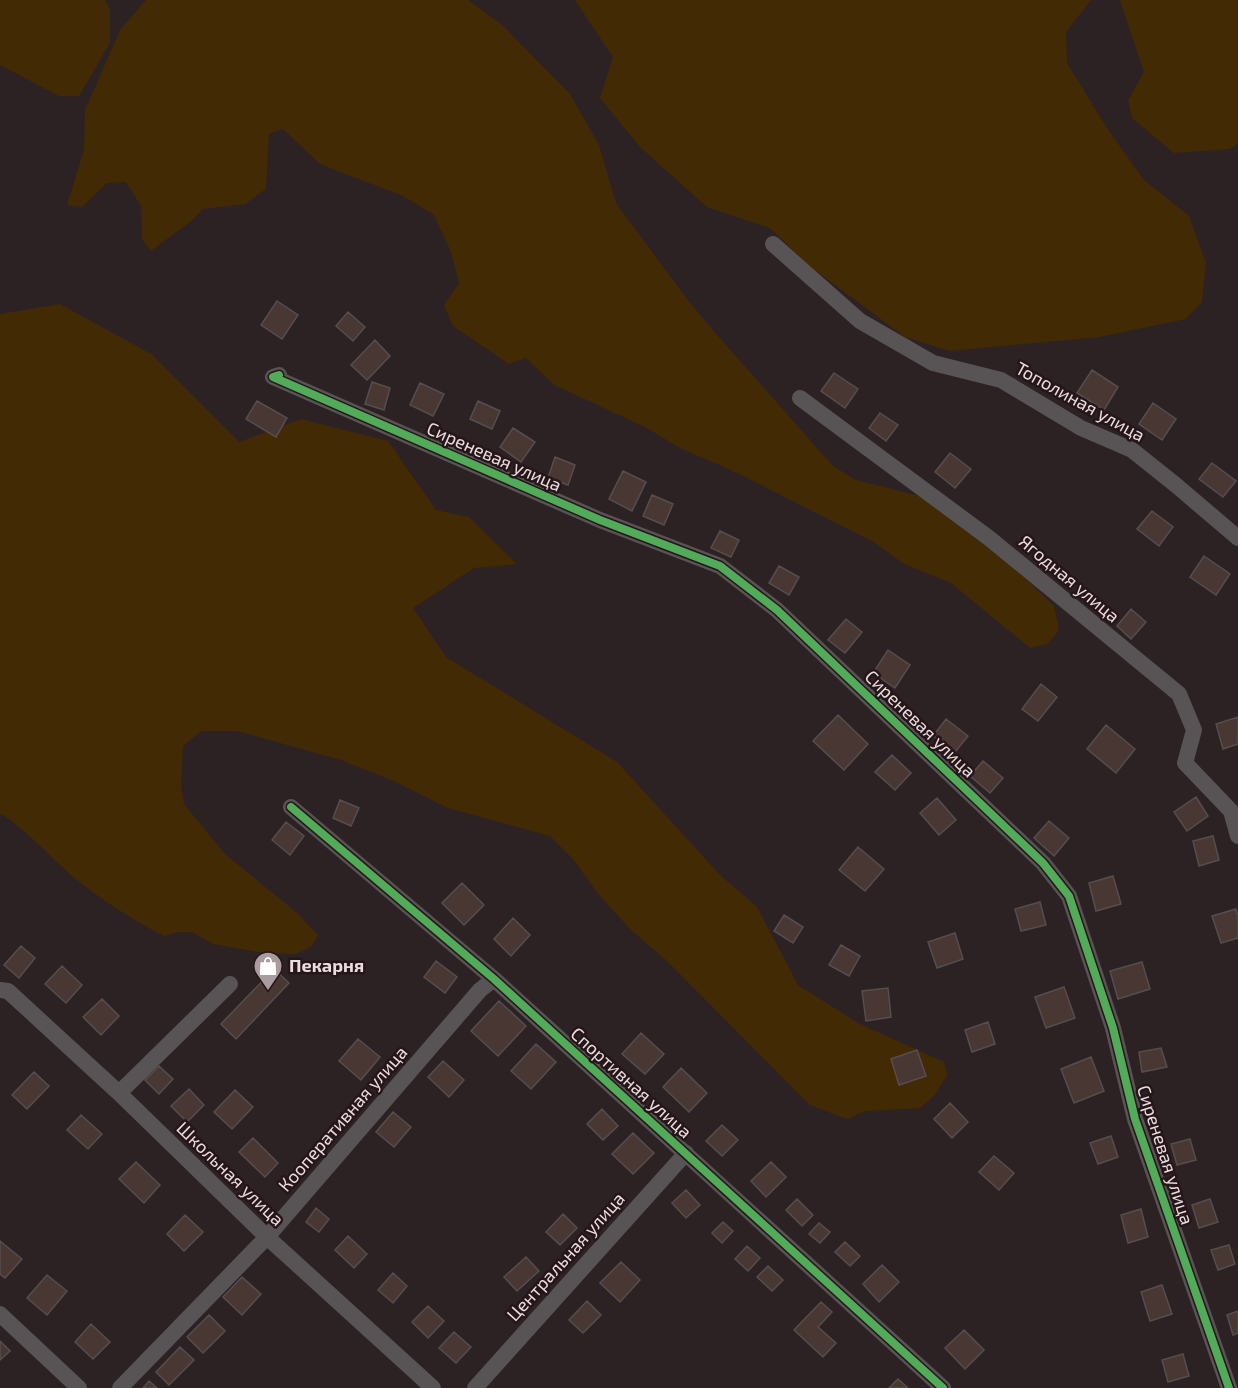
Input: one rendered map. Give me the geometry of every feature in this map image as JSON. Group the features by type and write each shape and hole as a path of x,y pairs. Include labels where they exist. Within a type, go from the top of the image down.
{"street":[{"name":"Тополиная улица","path":"773,244 860,321 933,363 1001,380 1081,428 1132,450 1238,538"},
{"name":"Сиреневая улица","path":"279,375 273,377 600,520 720,566 777,610 1043,863 1069,896 1113,1028 1135,1119 1229,1388"},
{"name":"Ягодная улица","path":"800,398 989,538 1179,694 1194,730 1185,763 1231,811 1238,836"},
{"name":"Спортивная улица","path":"291,807 494,979 944,1388"},
{"name":"Кооперативная улица","path":"120,1388 267,1237 480,990 494,979"},
{"path":"119,1094 230,984"},
{"name":"Школьная улица","path":"0,990 8,991 267,1237 434,1388"},
{"name":"Центральная улица","path":"475,1388 686,1153"},
{"path":"0,1314 80,1388"}],"shaded area":[{"path":"0,0 105,0 110,9 110,43 79,96 59,96 0,65"},
{"path":"146,0 468,0 502,25 570,94 599,145 616,203 687,299 833,466 856,480 920,496 992,547 1054,606 1059,630 1048,644 1030,648 951,583 904,564 872,541 733,471 680,448 645,427 554,385 526,358 509,364 453,326 444,305 459,283 451,252 434,215 403,196 320,164 283,129 269,134 266,189 245,204 203,209 190,222 151,251 142,239 141,206 126,182 107,183 82,207 67,205 84,150 85,110 120,30"},
{"path":"575,0 1091,0 1066,32 1067,63 1107,128 1144,180 1189,216 1206,263 1202,302 1186,319 1099,337 950,351 905,337 808,265 770,228 707,207 640,147 600,98 613,57"},
{"path":"1120,0 1238,0 1238,144 1230,149 1174,153 1132,118 1128,100 1144,72"},
{"path":"60,304 151,354 239,442 301,419 388,441 436,510 469,517 517,564 474,568 413,608 446,657 617,762 720,875 757,907 798,985 858,1023 944,1062 947,1075 935,1095 920,1108 866,1111 847,1119 810,1105 665,959 632,931 598,894 573,859 550,836 448,808 394,781 341,760 237,731 201,731 183,746 181,784 184,804 225,854 296,912 318,935 311,947 296,954 264,953 213,944 192,932 178,932 164,936 128,916 93,892 71,875 25,832 0,814 0,314"}],"building":[{"path":"277,301 298,315 282,339 261,325"},
{"path":"348,312 365,327 353,341 336,326"},
{"path":"375,340 390,356 367,380 351,365"},
{"path":"1092,370 1118,387 1104,410 1077,393"},
{"path":"834,373 858,389 845,408 821,391"},
{"path":"372,382 390,388 384,410 365,404"},
{"path":"420,383 444,394 433,416 410,405"},
{"path":"257,401 287,418 276,437 246,419"},
{"path":"478,401 500,411 492,429 470,419"},
{"path":"1153,403 1176,419 1162,440 1139,424"},
{"path":"880,413 898,425 886,441 869,428"},
{"path":"513,428 535,442 521,462 500,447"},
{"path":"950,453 971,469 955,488 935,472"},
{"path":"555,457 575,465 568,485 548,478"},
{"path":"1212,463 1236,481 1223,497 1199,479"},
{"path":"623,471 646,482 632,511 609,499"},
{"path":"652,495 673,504 664,525 643,516"},
{"path":"1152,511 1173,527 1159,546 1137,529"},
{"path":"720,531 739,540 731,557 711,548"},
{"path":"1204,556 1230,574 1216,595 1190,577"},
{"path":"779,566 799,577 789,595 769,583"},
{"path":"1131,609 1146,622 1131,639 1117,626"},
{"path":"846,619 862,632 845,653 828,640"},
{"path":"888,650 910,665 895,688 873,673"},
{"path":"1041,684 1057,697 1038,721 1022,709"},
{"path":"838,715 868,744 844,770 813,741"},
{"path":"1238,717 1238,744 1223,749 1216,724"},
{"path":"946,719 968,736 955,752 933,736"},
{"path":"1106,725 1135,749 1116,773 1087,749"},
{"path":"892,755 911,773 895,790 875,772"},
{"path":"983,761 1003,778 990,793 970,776"},
{"path":"1196,797 1208,816 1187,831 1174,812"},
{"path":"937,798 956,820 939,835 920,813"},
{"path":"340,800 359,808 351,826 333,818"},
{"path":"1049,821 1069,838 1054,856 1034,838"},
{"path":"286,822 304,836 290,855 272,840"},
{"path":"1213,836 1219,860 1199,866 1193,841"},
{"path":"858,847 884,869 865,891 839,870"},
{"path":"1113,876 1121,904 1096,911 1089,883"},
{"path":"462,883 484,905 464,925 442,903"},
{"path":"1040,902 1046,925 1021,931 1015,909"},
{"path":"1236,909 1238,938 1221,943 1212,916"},
{"path":"784,915 803,927 793,943 774,931"},
{"path":"513,918 530,935 511,956 494,939"},
{"path":"955,933 963,959 937,968 928,942"},
{"path":"841,945 860,956 849,976 829,965"},
{"path":"21,946 35,958 19,978 4,965"},
{"path":"436,961 457,977 445,993 424,977"},
{"path":"1142,962 1150,989 1118,999 1110,971"},
{"path":"62,966 82,985 66,1003 45,984"},
{"path":"274,969 289,983 236,1039 221,1024"},
{"path":"1064,987 1075,1018 1046,1028 1035,997"},
{"path":"888,988 891,1017 866,1021 862,991"},
{"path":"102,999 119,1016 101,1035 83,1017"},
{"path":"499,1001 526,1026 498,1056 471,1031"},
{"path":"988,1022 995,1044 972,1052 965,1030"},
{"path":"641,1033 664,1054 645,1074 622,1054"},
{"path":"358,1039 380,1057 361,1080 339,1061"},
{"path":"536,1044 556,1062 531,1089 511,1071"},
{"path":"1161,1048 1167,1067 1142,1072 1139,1052"},
{"path":"917,1050 926,1076 899,1085 891,1059"},
{"path":"1091,1057 1104,1091 1074,1103 1061,1069"},
{"path":"443,1061 464,1080 449,1097 428,1077"},
{"path":"159,1066 173,1079 159,1094 145,1080"},
{"path":"681,1068 707,1093 689,1112 663,1087"},
{"path":"34,1072 49,1086 27,1109 12,1095"},
{"path":"189,1089 204,1105 187,1122 171,1106"},
{"path":"235,1090 253,1107 232,1129 214,1112"},
{"path":"950,1103 968,1122 952,1138 934,1119"},
{"path":"602,1109 618,1126 603,1140 587,1124"},
{"path":"393,1112 411,1127 394,1147 376,1132"},
{"path":"81,1115 102,1134 88,1149 67,1130"},
{"path":"722,1125 738,1140 722,1156 706,1141"},
{"path":"633,1133 654,1153 633,1174 612,1154"},
{"path":"1111,1136 1118,1157 1098,1164 1090,1143"},
{"path":"253,1138 278,1163 265,1177 239,1152"},
{"path":"1190,1139 1196,1160 1177,1165 1171,1144"},
{"path":"994,1156 1014,1173 999,1190 979,1172"},
{"path":"136,1162 160,1185 144,1203 119,1179"},
{"path":"771,1162 786,1177 766,1197 751,1181"},
{"path":"686,1190 700,1205 686,1218 672,1203"},
{"path":"797,1199 813,1215 802,1226 786,1210"},
{"path":"1210,1199 1218,1222 1199,1228 1192,1205"},
{"path":"316,1208 329,1219 319,1232 306,1222"},
{"path":"1141,1209 1148,1237 1128,1243 1121,1215"},
{"path":"563,1214 577,1228 560,1245 546,1232"},
{"path":"185,1215 203,1232 184,1251 167,1234"},
{"path":"723,1222 733,1231 722,1243 712,1233"},
{"path":"819,1223 830,1232 820,1243 809,1234"},
{"path":"348,1236 367,1254 354,1268 335,1250"},
{"path":"0,1241 22,1259 5,1278 0,1274"},
{"path":"845,1242 860,1256 850,1266 835,1252"},
{"path":"1229,1245 1235,1264 1218,1270 1211,1250"},
{"path":"747,1246 760,1258 748,1271 735,1259"},
{"path":"526,1257 539,1271 517,1291 504,1277"},
{"path":"621,1262 640,1280 620,1302 600,1283"},
{"path":"882,1265 899,1282 879,1302 863,1284"},
{"path":"768,1266 783,1280 772,1291 757,1277"},
{"path":"393,1273 407,1286 393,1303 378,1290"},
{"path":"47,1275 67,1291 47,1315 27,1298"},
{"path":"242,1277 261,1294 242,1315 223,1297"},
{"path":"1162,1285 1172,1314 1150,1321 1141,1292"},
{"path":"587,1301 601,1315 583,1333 569,1320"},
{"path":"821,1302 832,1312 818,1327 836,1343 823,1357 794,1330"},
{"path":"428,1306 444,1321 428,1338 412,1322"},
{"path":"1238,1311 1238,1333 1233,1335 1227,1315"},
{"path":"209,1315 225,1331 203,1353 187,1337"},
{"path":"91,1324 110,1342 93,1359 75,1342"},
{"path":"964,1330 984,1350 965,1369 945,1348"},
{"path":"454,1332 471,1347 456,1363 439,1348"},
{"path":"0,1341 10,1351 0,1360"},
{"path":"180,1347 194,1360 169,1385 156,1372"},
{"path":"1183,1354 1189,1376 1168,1382 1162,1360"},
{"path":"898,1379 908,1388 889,1388"},
{"path":"149,1381 157,1388 143,1388"}],"cycle path":[{"path":"279,375 273,377 600,520 720,566 777,610 1043,863 1069,896 1113,1028 1135,1119 1229,1388"},
{"path":"291,807 494,979 943,1388"}],"place":[{"name":"Пекарня","path":"268,992"}]}
